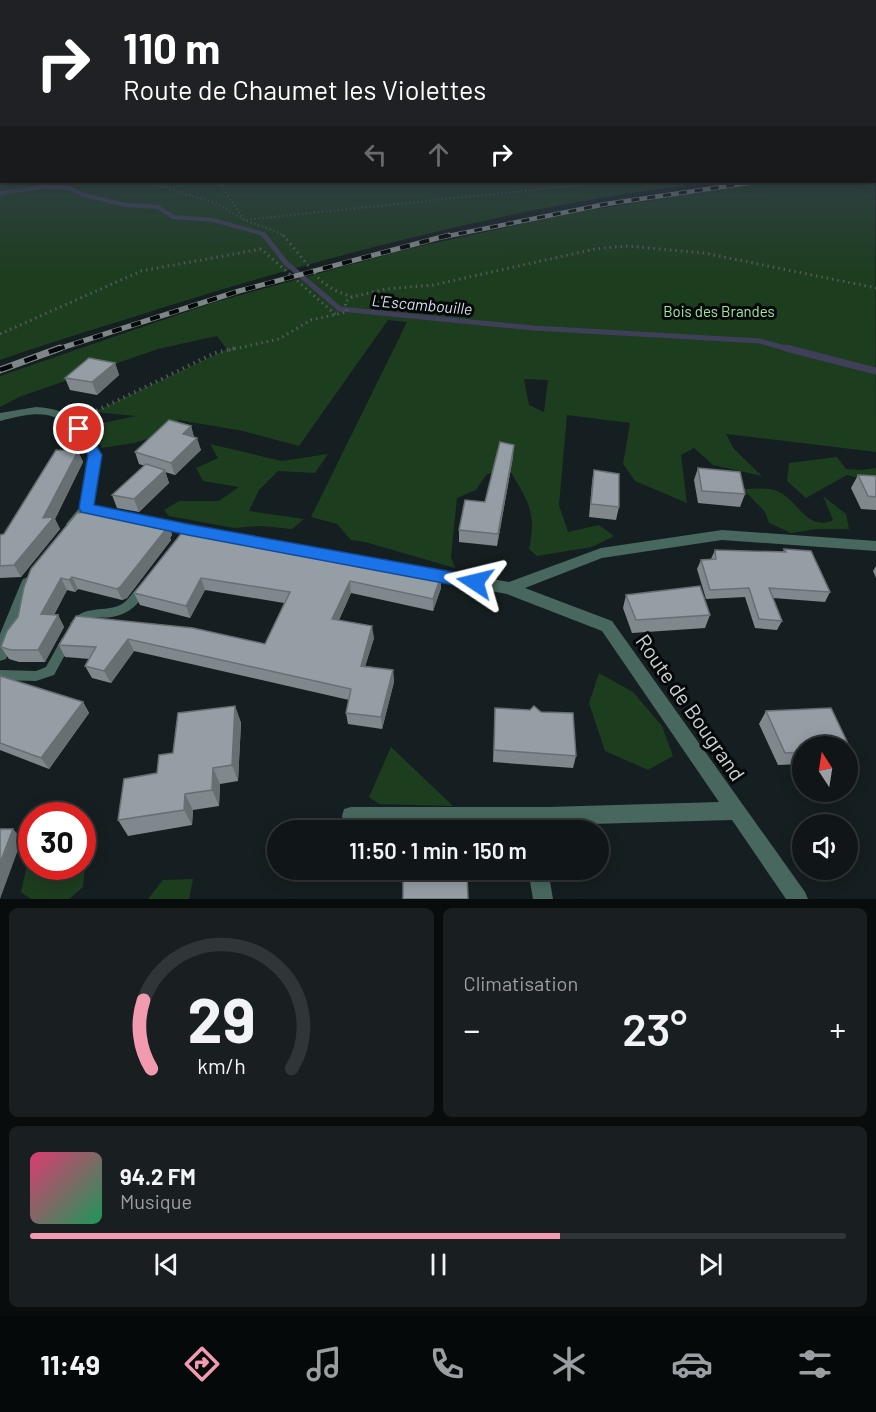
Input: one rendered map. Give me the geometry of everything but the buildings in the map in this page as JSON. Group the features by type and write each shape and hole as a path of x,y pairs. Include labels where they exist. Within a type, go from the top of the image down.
{"street":[{"path":"0,417 42,411 70,420 79,429 95,455 86,508 65,534"},
{"path":"86,508 120,515"},
{"path":"143,520 184,534 246,540"},
{"path":"509,588 601,554 722,535 876,546"},
{"path":"0,654 30,577 37,568"},
{"name":"Route de Bougrand","path":"411,570 509,588 606,626 798,899"},
{"path":"594,820 736,811"},
{"path":"351,816 462,820"},
{"path":"540,880 543,899"}],"lane":[{"path":"0,675 36,676 50,671 77,622 88,613 124,609 132,603 153,576"}],"path":[{"path":"169,189 216,204 244,220 280,233 292,244 321,281 334,290 352,297"},
{"path":"224,189 244,220"},
{"path":"244,220 542,189"},
{"path":"79,429 94,412 215,353 279,339 311,320 348,310 345,302 352,297 386,289 433,285 595,249 626,246 704,253 876,288"},
{"path":"0,334 141,271 261,249 336,315"}],"green space":[{"path":"0,189 663,189 581,202 446,229 313,263 68,337 0,360"},
{"name":"Bois des Brandes","path":"720,189 875,189 876,452 726,434 734,449 762,476 713,465 694,448 681,455 687,503 635,481 623,464 630,423 567,415 559,505 568,532 599,525 614,536 592,547 537,556 529,549 532,526 529,508 510,471 487,474 476,490 457,498 451,557 455,568 351,540 337,524 311,517 407,322 388,320 299,446 243,431 178,420 173,431 134,443 102,448 95,436 103,423 136,416 94,412 227,349 217,336 158,349 19,397 0,407 0,376 215,302 407,249 572,213","holes":["524,379 548,380 544,412 529,405"]},
{"path":"210,444 282,461 328,454 315,473 278,471 259,490 249,511 304,519 292,529 261,526 234,528 169,516 164,510 179,501 219,501 239,487 203,481 196,468 218,458"},
{"path":"837,457 846,469 876,468 876,483 847,475 806,498 787,481 789,463"},
{"path":"743,489 777,491 809,518 824,523 833,520 823,496 846,514 849,529 816,529 791,533 769,523 765,512"},
{"path":"599,673 633,692 662,726 673,756 648,770 605,751 589,703"},
{"path":"391,747 453,806 379,804 369,797"},
{"path":"193,879 189,899 148,899 163,880"},
{"path":"24,880 84,880 83,887 69,899 31,899 21,892"}],"waterway":[{"name":"L'Escambouille","path":"0,193 28,189"},
{"name":"L'Escambouille","path":"71,189 84,195 125,205 158,207 173,217 213,220 263,234 265,237"},
{"name":"L'Escambouille","path":"264,235 286,263 340,309 534,328 760,341 792,350"},
{"name":"L'Escambouille","path":"786,348 876,371"}],"railway":[{"path":"443,237 606,204 708,189"},
{"path":"55,350 239,291 449,235"},
{"path":"0,370 60,348"}],"route":[{"path":"79,429 95,455 86,508 188,530 475,582"}]}
